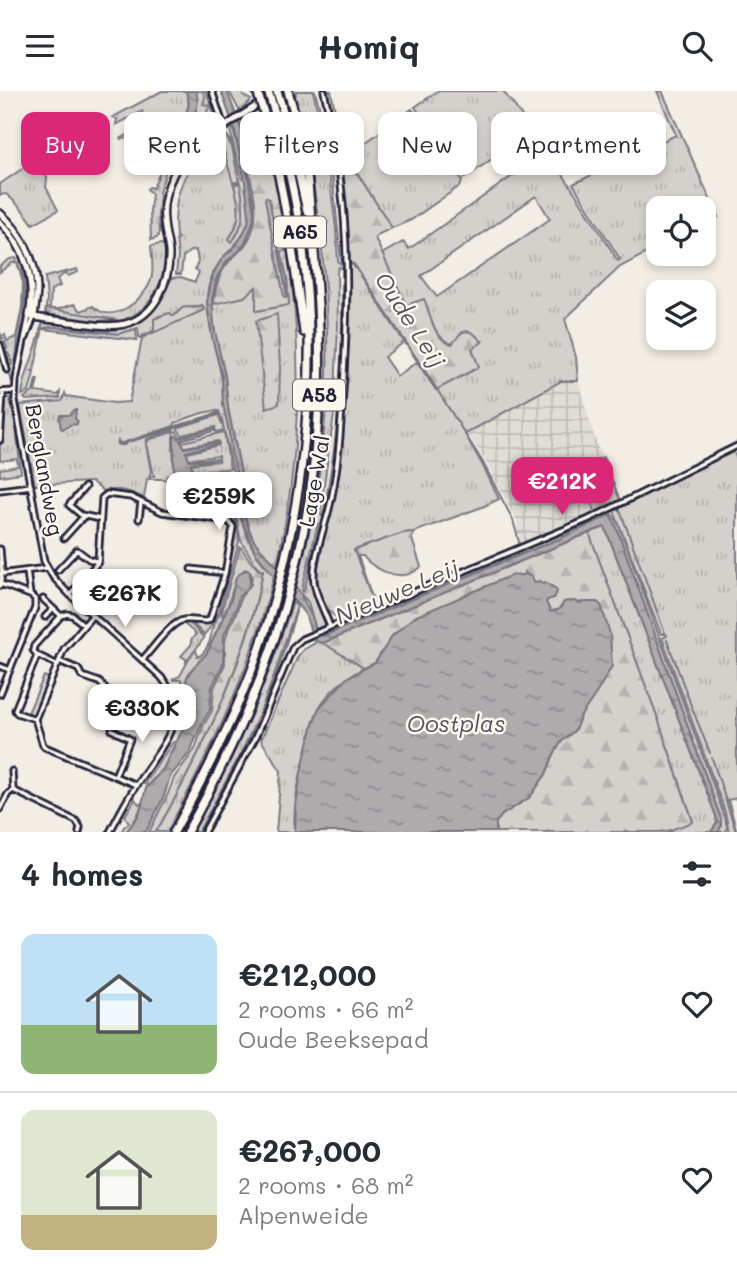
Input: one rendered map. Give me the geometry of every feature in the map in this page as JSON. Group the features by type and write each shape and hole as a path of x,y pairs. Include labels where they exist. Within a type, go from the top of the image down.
{"highway":[{"name":"A58","path":"174,832 208,768 243,690 267,627 284,567 296,508 304,442 308,356 298,277 277,161 257,91"},
{"name":"A65","path":"268,91 284,149 300,231 308,312 308,356"},
{"name":"A65","path":"278,91 313,239"},
{"name":"A58","path":"187,832 221,767 265,664 292,576 307,510 316,445 320,327 306,170 289,95"}],"street":[{"path":"212,91 220,112"},
{"path":"226,126 278,91"},
{"name":"Lage Wal","path":"324,91 338,163 346,258 339,443 332,496 314,578 330,627"},
{"path":"33,317 112,325 136,320 146,313 160,294 167,274 169,251 163,219 164,204 175,175"},
{"path":"0,213 20,236 31,260 37,288 33,317"},
{"path":"0,222 24,255 32,292 33,317"},
{"name":"Berglandweg","path":"33,317 20,353 15,401 42,556 59,585 92,616"},
{"path":"0,345 8,370"},
{"path":"0,440 1,393 15,391"},
{"path":"204,832 255,738 297,642 612,509 737,446"},
{"path":"0,490 31,486"},
{"path":"85,487 69,505 84,516 100,519"},
{"path":"70,595 98,562 102,498 107,494 130,497 162,512 228,521 233,527 226,573 210,619 180,621 142,660"},
{"path":"139,519 141,502"},
{"path":"64,538 84,516"},
{"path":"0,549 1,585 35,599 34,608 0,694"},
{"path":"58,570 77,549 89,559 98,562"},
{"path":"1,574 47,568"},
{"path":"191,569 226,573"},
{"path":"27,571 30,595"},
{"path":"43,599 61,616"},
{"path":"46,617 53,609"},
{"path":"84,625 72,615 61,616 33,650 37,655 78,669 82,676 99,683 114,697"},
{"path":"110,832 136,785 170,734 175,711 172,694 165,681 92,616 64,649 35,719 45,747 136,785"},
{"path":"35,719 15,710 37,655"},
{"path":"0,666 10,670"},
{"path":"112,730 128,737 130,741 116,776"},
{"path":"12,771 13,790"},
{"path":"1,807 13,790"},
{"path":"13,790 76,821 80,827 79,832"}],"shaded area":[{"path":"561,381 578,381 597,446 603,457 592,462 596,471 586,479 596,515 522,546 517,521 467,433"}],"green space":[{"path":"162,91 186,91 186,112 124,112 124,121 116,125 117,119 113,117"},
{"path":"196,91 206,91 214,112 191,112 196,103"},
{"path":"203,91 206,91 213,112 207,112 210,106 203,104"},
{"path":"229,91 242,91 243,96 251,100 239,110"},
{"path":"296,91 313,91 318,112 298,112"},
{"path":"326,91 331,91 335,112 330,112"},
{"path":"438,91 503,91 519,112 491,112 491,160 477,170 477,112 419,112 415,107"},
{"path":"657,91 662,91 709,196 646,196 646,253 620,267 565,319 576,357 578,381 561,381 465,434 499,499 414,532 403,533 354,550 374,603 338,618 326,605 318,584 317,572 336,481 342,428 348,263 360,274 404,342 384,357 397,376 417,362 436,390 479,367 472,349 482,341 459,336 452,344 447,342 439,335 428,311 406,306 382,254 403,242 409,249 514,175 564,175 618,261 620,259 573,184 592,175 666,175 666,140 676,135","holes":["536,196 550,219 437,297 421,276"]},
{"path":"233,128 240,159 240,172 230,130"},
{"path":"226,134 233,144 242,180 241,175 244,175 249,214 241,238 220,261 214,272 207,296 208,310 239,485 241,517 252,547 272,572 274,561 271,563 254,541 245,518 244,488 228,408 225,376 216,343 212,304 215,285 220,270 242,247 253,220 248,175 250,175 254,194 253,227 247,242 222,272 214,303 244,297 257,286 268,309 289,304 281,251 285,251 285,237 275,175 284,226 293,293 297,345 295,450 289,502 266,604 232,700 167,832 156,832 190,771 221,705 246,638 263,570 260,570 241,541 236,516 235,481 222,420 219,411 208,412 123,443 118,441 118,445 124,445 175,428 147,439 151,472 149,476 154,476 148,440 176,431 180,437 173,437 174,472 180,478 204,471 193,472 191,464 219,461 219,456 189,460 186,451 188,453 219,445 218,441 185,449 180,439 183,442 224,432 230,469 206,470 207,475 231,475 234,486 231,480 216,478 211,512 209,502 213,480 194,486 194,482 180,482 168,476 167,480 147,479 144,498 124,491 103,491 92,482 35,485 20,405 62,401 65,393 66,396 114,403 129,402 142,339 139,337 138,328 121,334 111,333 108,338 109,332 52,327 40,330 43,323 102,328 120,326 152,309 172,278 181,277 195,282 199,272 195,269 198,262 196,250 183,257 181,274 176,274 176,204 186,175 226,175 226,157 234,183 239,181 232,147","holes":["239,183 243,212 235,238 229,239 239,213 234,186","202,305 204,309 142,337 154,331 154,319 159,316 170,313 173,316 183,309"]},
{"path":"378,134 378,175 458,175 462,180 461,185 411,220 392,228 358,175 364,175 364,144"},
{"path":"226,136 232,147 239,181 233,183 226,158"},
{"path":"21,170 21,175 46,175 46,187 58,210 33,224 10,197 6,194 0,195 0,184"},
{"path":"159,175 165,175 159,192 159,233 157,238 151,240 152,194 147,189 153,188"},
{"path":"250,175 275,175 286,243 286,251 281,251 289,305 256,311 256,287 244,297 214,304 222,272 247,243 253,228 254,194","holes":["266,197 269,199 286,298"]},
{"path":"283,175 285,175 289,192 300,272"},
{"path":"289,175 295,175 305,226 314,336 314,391 303,500 279,607 262,659 224,747 179,832 218,757 252,680 278,602 297,522 308,441 312,342 309,282"},
{"path":"329,175 338,262 343,265 344,262 344,338 338,440 330,498 312,575 326,623 316,631 308,602 296,589 316,498 326,410 327,322 312,176","holes":["338,268 342,269 335,444 322,516 320,514 334,414 338,326 337,272","318,523 320,524 304,592 303,585"]},
{"path":"342,175 358,175 392,228 375,238 406,305 424,299 436,332 452,344 462,332 469,331 474,334 482,342 472,349 479,367 436,390 360,274 348,263"},
{"path":"240,183 243,214 232,242 229,239 239,213 234,185"},
{"path":"266,197 269,199 286,298 284,297"},
{"path":"165,245 165,260 157,288 141,310 130,317 116,322 100,323 45,314 45,277 77,269 78,272 68,276 66,273 57,279 60,286 51,290 50,309 74,304 81,311 93,306 109,313 127,308 147,288 153,263 151,246"},
{"path":"22,257 28,293 19,352 25,296 20,260"},
{"path":"16,258 23,282 17,262 0,272 0,266"},
{"path":"23,284 24,295 12,383 8,366 12,364 11,360 6,359 10,357 8,353 4,354 3,351 7,349 5,342 0,340 4,338 0,338 0,332 1,336 5,335 7,341 16,337"},
{"path":"203,306 204,310 142,338 154,331 154,319 169,313 174,316 182,308"},
{"path":"46,308 118,320 98,321 46,314"},
{"path":"277,314 279,404 266,408 256,321"},
{"path":"52,327 118,334 136,329 137,340 43,329"},
{"path":"40,333 29,392 22,395 25,379"},
{"path":"36,379 35,392 58,395 60,392 60,398 26,400 24,398 33,392"},
{"path":"6,398 10,398 16,427 21,473 0,476 0,469 18,466 17,459 0,461"},
{"path":"216,412 218,413 224,430 216,432 215,427 182,435 177,428 218,415"},
{"path":"733,450 737,460 737,798 728,800 737,832 729,832 725,812 662,638 667,636 661,634 614,511"},
{"path":"603,457 621,503 596,515 586,475 596,471 592,462"},
{"path":"233,494 239,542 221,606 216,619 204,635 191,622 205,623 217,607 235,528 226,519 228,511 232,511"},
{"path":"611,513 618,523 721,807 727,826 726,832 718,832 721,819"},
{"path":"611,513 571,534 525,552 522,549 589,521 593,522"},
{"path":"605,527 716,816 717,823 711,832 665,832 693,821 589,533"},
{"path":"414,532 412,539 421,567 411,573 389,573 374,566 363,556 358,556 374,603 354,550 403,533"},
{"path":"589,533 693,822 665,832 496,832 496,822 502,815 530,797 546,774 562,741 575,730 587,706 597,602 564,602 559,609 550,611 545,602 556,589 534,582 384,649 375,663 364,668 323,643"},
{"path":"240,547 259,570 263,570 246,638 206,738 190,770 156,832 149,832 174,778 195,749 212,711 214,688 225,664 227,633 241,597 251,584 250,571 245,569 238,577 225,614 222,615"},
{"path":"520,550 520,554 326,636 318,634"},
{"path":"293,602 297,607 260,713 198,832 193,832 252,713"},
{"path":"223,606 222,614 225,614 207,653 189,672 185,684 188,714 182,716 177,691 181,690 181,680 173,679 180,676 196,650 198,657 206,649"},
{"path":"183,623 190,623 204,638 186,662 181,656 196,634"},
{"path":"313,638 364,668 339,685 319,708 297,791 295,832 276,832 281,771 261,740 298,656 315,643"},
{"path":"44,676 51,679 33,715 28,713"},
{"path":"173,742 176,742 163,769 145,788 147,785 144,784"},
{"path":"135,799 139,804 142,803 139,811 126,832 121,832 129,823 125,816"}],"water":[{"path":"186,91 196,91 196,111 186,112"},
{"path":"221,91 227,91 240,126 240,157 234,127"},
{"path":"244,175 248,175 254,211 253,222 245,243 227,261 217,277 212,299 214,327 225,376 249,531 254,541 299,591 316,631 323,636 561,538 610,515 721,819 718,832 711,832 717,823 716,816 605,527 323,643 313,638 305,614 256,554 240,516 240,488 223,405 222,376 212,338 207,302 213,274 223,257 242,236 248,223"},
{"path":"74,410 77,424 61,428 60,415 70,415"},
{"path":"217,413 218,415 124,445 117,444 118,441 123,443"},
{"path":"215,428 214,431 180,440 185,448 218,442 186,452 189,460 219,459 191,463 193,472 204,471 204,474 179,478 174,472 174,435 178,438"},
{"path":"243,571 250,572 250,584 239,596 224,635 223,664 212,687 210,710 190,752 170,777 146,832 126,832 139,815 146,788 164,768 185,725 188,714 185,690 187,677 207,653 231,600 236,577"},
{"name":"Oostplas","path":"525,572 532,576 534,582 545,582 556,589 554,598 546,602 550,611 557,610 568,601 597,602 601,605 610,634 612,666 580,717 575,730 562,741 546,774 530,797 502,815 496,822 496,832 295,832 301,772 319,708 348,677 375,663 392,636 414,617 512,575 524,575"}],"waterway":[{"name":"Oude Leij","path":"315,91 329,143 341,260 354,264 482,461 513,520 522,553"},
{"name":"Oude Leij","path":"617,510 620,510 665,633"},
{"path":"251,736 277,672 296,612"},
{"name":"Oude Leij","path":"667,640 710,753"},
{"path":"199,832 250,737"},
{"name":"Oude Leij","path":"712,758 736,832"}],"water label":[{"name":"Nieuwe Leij","path":"397,592"}]}
